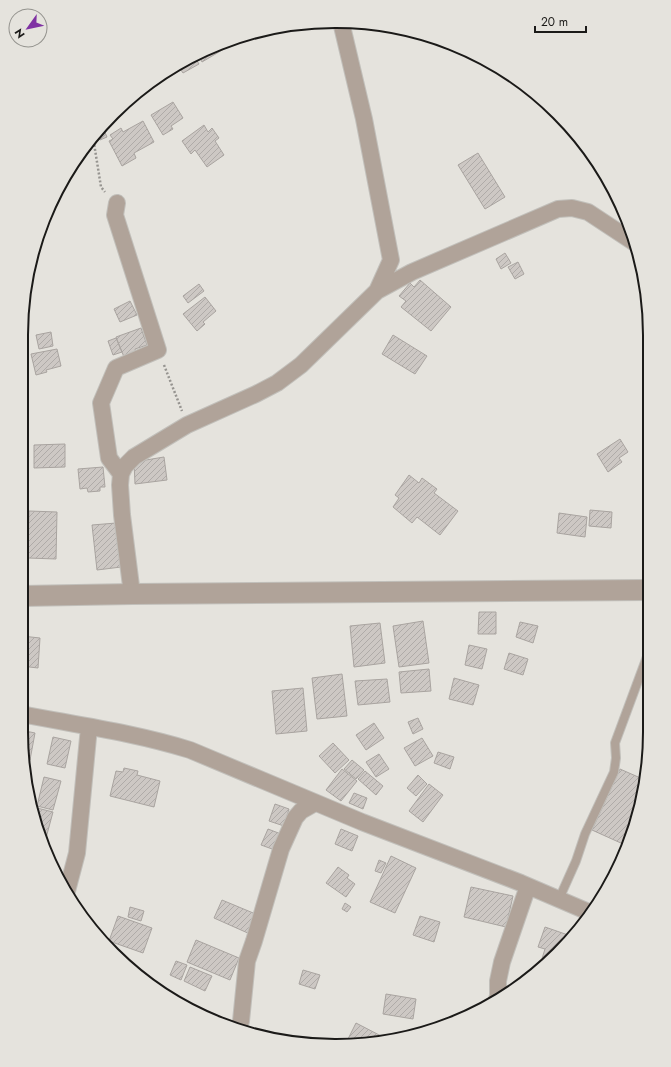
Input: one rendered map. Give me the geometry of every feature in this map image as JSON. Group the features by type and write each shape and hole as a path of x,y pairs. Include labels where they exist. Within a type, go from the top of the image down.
{"street":[{"path":"342,28 364,119 391,260 377,291"},
{"path":"117,203 115,215 158,350 116,368 101,403 109,458 121,474"},
{"path":"132,594 122,515 120,485 121,474 125,466 134,457 187,425 256,394 276,383 301,365 377,291 412,272 558,209 572,208 588,212 627,238"},
{"path":"28,596 643,590"},
{"path":"28,715 163,742 190,750 369,825 528,886 585,910"},
{"path":"69,884 77,853 89,727"},
{"path":"240,1024 247,961 281,849 295,818 301,811 315,803"},
{"path":"498,992 498,981 502,962 528,886"}],"lane":[{"path":"559,899 576,861 585,834 614,772 616,758 615,743 643,667"}],"path":[{"path":"94,145 101,187 117,203"},
{"path":"158,350 187,425"}],"building":[{"path":"225,49 202,62 201,59"},
{"path":"197,61 199,64 183,73 181,70"},
{"path":"173,102 183,118 171,126 173,129 163,135 151,115"},
{"path":"143,121 154,142 134,153 136,158 122,166 109,141 113,139 110,135 121,128 123,132"},
{"path":"204,125 208,132 212,128 219,138 215,141 224,155 207,167 195,150 191,154 182,141"},
{"path":"105,132 107,137 100,140 99,139"},
{"path":"478,153 505,197 485,209 458,165"},
{"path":"505,253 511,263 501,269 496,259"},
{"path":"518,262 524,274 515,279 508,267"},
{"path":"420,280 451,307 431,331 401,307 406,301 399,296 410,283 414,287"},
{"path":"199,284 204,291 188,303 183,296"},
{"path":"205,297 216,311 203,322 205,324 197,331 183,314"},
{"path":"130,301 137,315 120,322 114,309"},
{"path":"141,328 147,345 135,349 136,353 124,357 116,337"},
{"path":"51,332 53,346 39,349 36,335"},
{"path":"393,335 427,356 415,374 382,354"},
{"path":"116,338 122,352 113,355 108,341"},
{"path":"57,349 61,366 46,370 47,372 36,375 31,354"},
{"path":"620,439 628,452 619,458 622,462 608,472 597,454"},
{"path":"65,444 65,467 34,468 34,445"},
{"path":"164,457 167,480 135,484 134,462"},
{"path":"103,467 105,487 100,487 100,491 88,492 87,488 80,489 78,469"},
{"path":"409,475 419,483 422,478 437,489 434,493 458,511 440,535 417,517 412,523 393,507 399,498 395,495"},
{"path":"590,510 612,512 611,528 589,526"},
{"path":"29,511 57,512 56,559 28,558"},
{"path":"559,513 587,517 585,537 557,533"},
{"path":"116,523 121,567 97,570 92,525"},
{"path":"479,612 496,612 496,634 478,634"},
{"path":"423,621 429,663 399,667 393,626"},
{"path":"520,622 538,626 533,643 516,637"},
{"path":"380,623 385,663 354,667 350,626"},
{"path":"28,637 40,638 38,668 28,667"},
{"path":"469,645 487,649 482,669 465,665"},
{"path":"509,653 528,659 523,675 504,669"},
{"path":"429,669 431,691 401,693 399,672"},
{"path":"342,674 347,716 317,719 312,678"},
{"path":"454,678 479,685 473,705 449,699"},
{"path":"387,679 390,702 358,705 355,681"},
{"path":"303,688 307,731 276,734 272,691"},
{"path":"418,718 423,729 413,734 408,722"},
{"path":"374,723 384,738 366,750 356,735"},
{"path":"28,732 35,733 30,760 29,752"},
{"path":"53,737 71,741 65,768 47,764"},
{"path":"422,738 433,756 415,766 404,748"},
{"path":"333,743 349,760 335,773 319,756"},
{"path":"438,752 454,757 450,769 434,763"},
{"path":"379,754 389,769 376,777 366,762"},
{"path":"352,760 364,770 356,779 344,769"},
{"path":"124,768 138,771 137,775 160,781 154,807 110,796 116,771 123,772"},
{"path":"342,769 357,781 341,801 326,790"},
{"path":"620,769 639,777 633,811 622,844 592,830"},
{"path":"365,771 383,786 376,795 358,779"},
{"path":"418,775 427,784 416,796 407,788"},
{"path":"44,777 61,781 53,810 37,806"},
{"path":"429,784 443,795 423,822 409,811"},
{"path":"354,793 367,798 363,809 349,803"},
{"path":"275,804 289,809 284,826 269,821"},
{"path":"37,808 53,812 46,837"},
{"path":"268,829 281,834 275,850 261,845"},
{"path":"341,829 358,836 352,851 335,844"},
{"path":"391,856 416,868 395,913 370,902"},
{"path":"379,860 386,863 381,873 375,871"},
{"path":"338,867 349,875 347,878 355,884 346,897 326,883"},
{"path":"471,887 513,896 506,927 464,917"},
{"path":"222,900 258,915 250,934 214,918"},
{"path":"345,903 351,907 347,912 342,909"},
{"path":"130,907 144,911 141,921 128,917"},
{"path":"118,916 152,928 143,953 109,940"},
{"path":"420,916 440,922 434,942 413,935"},
{"path":"545,927 567,934 542,960 545,949 538,947"},
{"path":"196,940 239,958 230,980 187,962"},
{"path":"176,961 187,965 181,980 170,975"},
{"path":"190,967 212,976 205,991 184,981"},
{"path":"303,970 320,975 315,989 299,984"},
{"path":"386,994 416,999 413,1019 383,1014"},
{"path":"356,1023 380,1035 356,1038 348,1038"}]}
